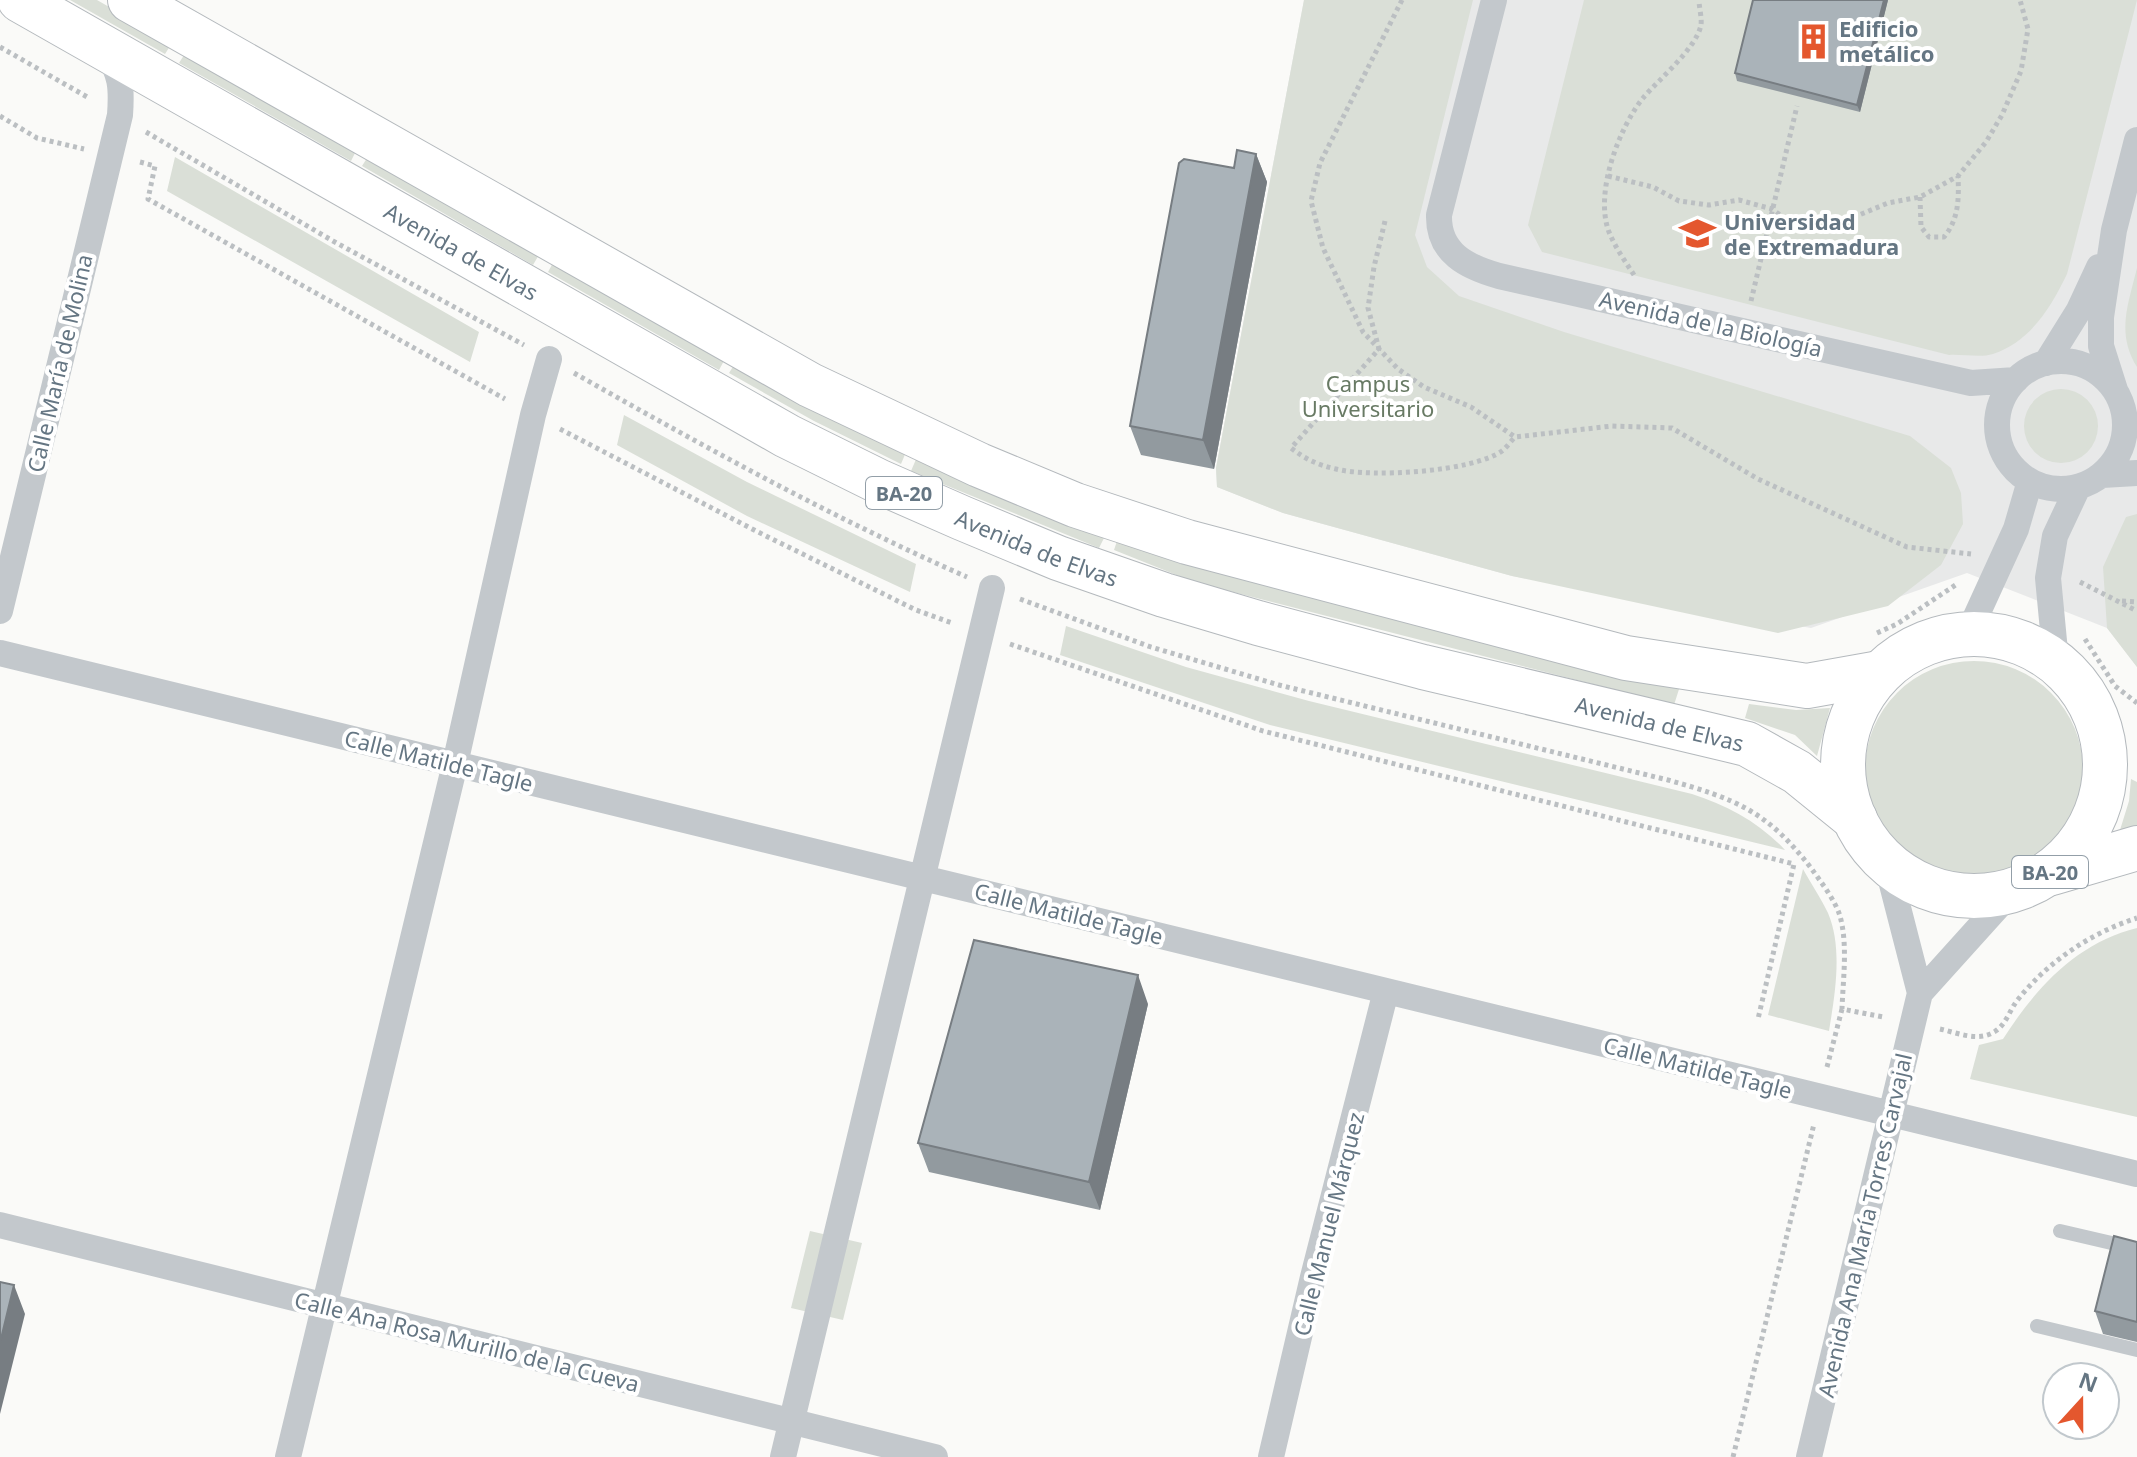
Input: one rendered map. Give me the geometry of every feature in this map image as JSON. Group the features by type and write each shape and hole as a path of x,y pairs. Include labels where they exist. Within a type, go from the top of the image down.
{"highway":[{"name":"Avenida de Elvas","path":"20,0 787,436 893,488 1058,558 1231,615 1423,667 1747,744 1797,772 1855,819"},
{"name":"BA-20","path":"130,0 810,385 907,433 1075,505 1187,542 1626,658 1807,686 1880,673"},
{"name":"BA-20","path":"2029,883 2077,848 2098,811 2106,770 2119,739 2075,681 2056,662 2029,646 1999,636 1968,634 1943,637 1920,645 1880,673 1857,705 1845,742 1844,782 1855,819 1875,851 1903,875 1942,893 1974,896 2029,883 2137,848"}],"street":[{"name":"Avenida de la Biología","path":"1494,0 1439,215 1439,227 1447,248 1455,257 1480,270 1971,383 2016,380"},
{"name":"Calle María de Molina","path":"0,611 120,115 122,87 104,47"},
{"path":"2125,404 2102,375 2085,366 2065,361 2046,363 2016,380 2005,393 1999,409 1999,443 2016,471 2030,481 2062,489 2078,487 2102,475 2113,464 2124,437 2125,404 2101,346 2101,317 2114,230 2137,140"},
{"path":"2046,363 2079,310 2114,230"},
{"path":"288,1457 455,764 533,415 549,359"},
{"path":"2102,475 2137,473"},
{"path":"1968,634 2016,529 2030,481"},
{"path":"2056,662 2048,578 2055,536 2078,487"},
{"path":"783,1457 992,588"},
{"name":"Calle Matilde Tagle","path":"0,653 2137,1174"},
{"name":"Avenida Ana María Torres Carvajal","path":"1809,1457 1920,993 1886,861"},
{"name":"Avenida Ana María Torres Carvajal","path":"1920,993 2029,883"},
{"name":"Calle Manuel Márquez","path":"1271,1457 1386,991"},
{"name":"Calle Ana Rosa Murillo de la Cueva","path":"0,1225 935,1457"}],"lane":[{"path":"2060,1231 2137,1249"},
{"path":"2037,1326 2137,1350"}],"path":[{"path":"1402,0 1320,163 1311,201 1323,248 1363,332 1398,369 1424,387 1471,407 1515,437"},
{"path":"1635,276 1608,229 1606,201 1610,163 1620,136 1641,100 1690,45 1701,25 1699,0"},
{"path":"1608,176 1653,187 1679,201 1709,205 1739,200 1772,209 1784,218 1825,222 1847,220 1888,203 1920,197 1958,176 1986,142 2002,115 2021,71 2028,29 2020,0"},
{"path":"1744,330 1797,106"},
{"path":"0,116 37,138 155,166 148,199 533,415 771,539 916,610 1263,731 1794,864 1758,1019"},
{"path":"1920,197 1921,227 1929,237 1944,237 1953,226 1959,199 1958,176"},
{"path":"1379,349 1368,308 1385,221"},
{"path":"1379,349 1291,448 1307,461 1339,471 1397,473 1462,466 1502,451 1515,437 1612,426 1672,428 1758,479 1907,547 2004,557"},
{"path":"2050,568 2137,611"},
{"path":"2121,601 2137,602"},
{"path":"1733,1457 1842,1009"}],"shaded area":[{"name":"Universidad de Extremadura","path":"1304,0 2137,0 2137,667 2107,628 1967,573 1811,628 1512,576 1283,513 1217,487 1216,468"}],"green space":[{"path":"70,0 97,0 172,43 165,54"},
{"name":"Campus Universitario","path":"1304,0 1473,0 1415,235 1427,267 1459,296 1564,332 1910,436 1951,468 1961,493 1963,524 1941,565 1888,606 1778,633 1512,576 1283,513 1217,487 1216,468"},
{"path":"1584,0 2137,0 2067,274 2047,310 2018,341 1993,354 1949,355 1542,252 1528,225"},
{"path":"186,52 357,149 351,161 179,63"},
{"path":"369,155 540,253 533,265 362,166"},
{"path":"175,157 479,332 470,362 167,191"},
{"path":"554,261 725,359 719,370 548,272"},
{"path":"2137,268 2137,367 2125,330"},
{"path":"736,362 906,452 901,464 814,421 729,373"},
{"path":"2061,389 2075,392 2087,400 2095,412 2098,426 2095,440 2087,452 2075,460 2061,463 2047,460 2035,452 2027,440 2024,426 2027,412 2035,400 2047,392"},
{"path":"624,415 747,482 916,564 910,592 747,516 617,445"},
{"path":"917,457 1106,534 1099,548 911,471"},
{"path":"2137,514 2137,667 2107,628 2103,567 2126,517"},
{"path":"1118,538 1680,686 1674,705 1194,582 1114,550"},
{"path":"1066,626 1186,667 1309,701 1692,794 1742,816 1765,831 1785,850 1270,725 1060,655"},
{"path":"1974,661 2016,669 2035,679 2051,693 2065,709 2075,728 2083,770 2075,812 2065,831 2051,847 2035,861 2016,871 1974,879 1932,871 1913,861 1897,847 1883,831 1873,812 1865,770 1873,728 1883,709 1897,693 1913,679 1932,669"},
{"path":"1749,704 1796,710 1830,708 1817,756 1795,735 1745,718"},
{"path":"2131,779 2137,782 2137,828 2120,830 2129,801"},
{"path":"1803,869 1833,927 1836,971 1829,1031 1768,1015"},
{"path":"2137,928 2137,1117 1970,1079 1979,1045 2003,1039 2029,1003 2059,970 2095,945"},
{"path":"810,1231 862,1243 843,1320 791,1308"}],"building":[{"name":"Edificio metálico","path":"1753,0 1884,0 1857,105 1735,73"},
{"path":"1237,150 1256,154 1203,440 1130,426 1179,163 1184,159 1234,168"},
{"path":"974,940 1138,975 1089,1182 918,1143"},
{"path":"2114,1236 2137,1242 2137,1322 2095,1311"},
{"path":"0,1282 14,1285 0,1343"}],"place":[{"name":"Edificio metálico","path":"1813,41"},
{"name":"Universidad de Extremadura","path":"1698,234"}]}
